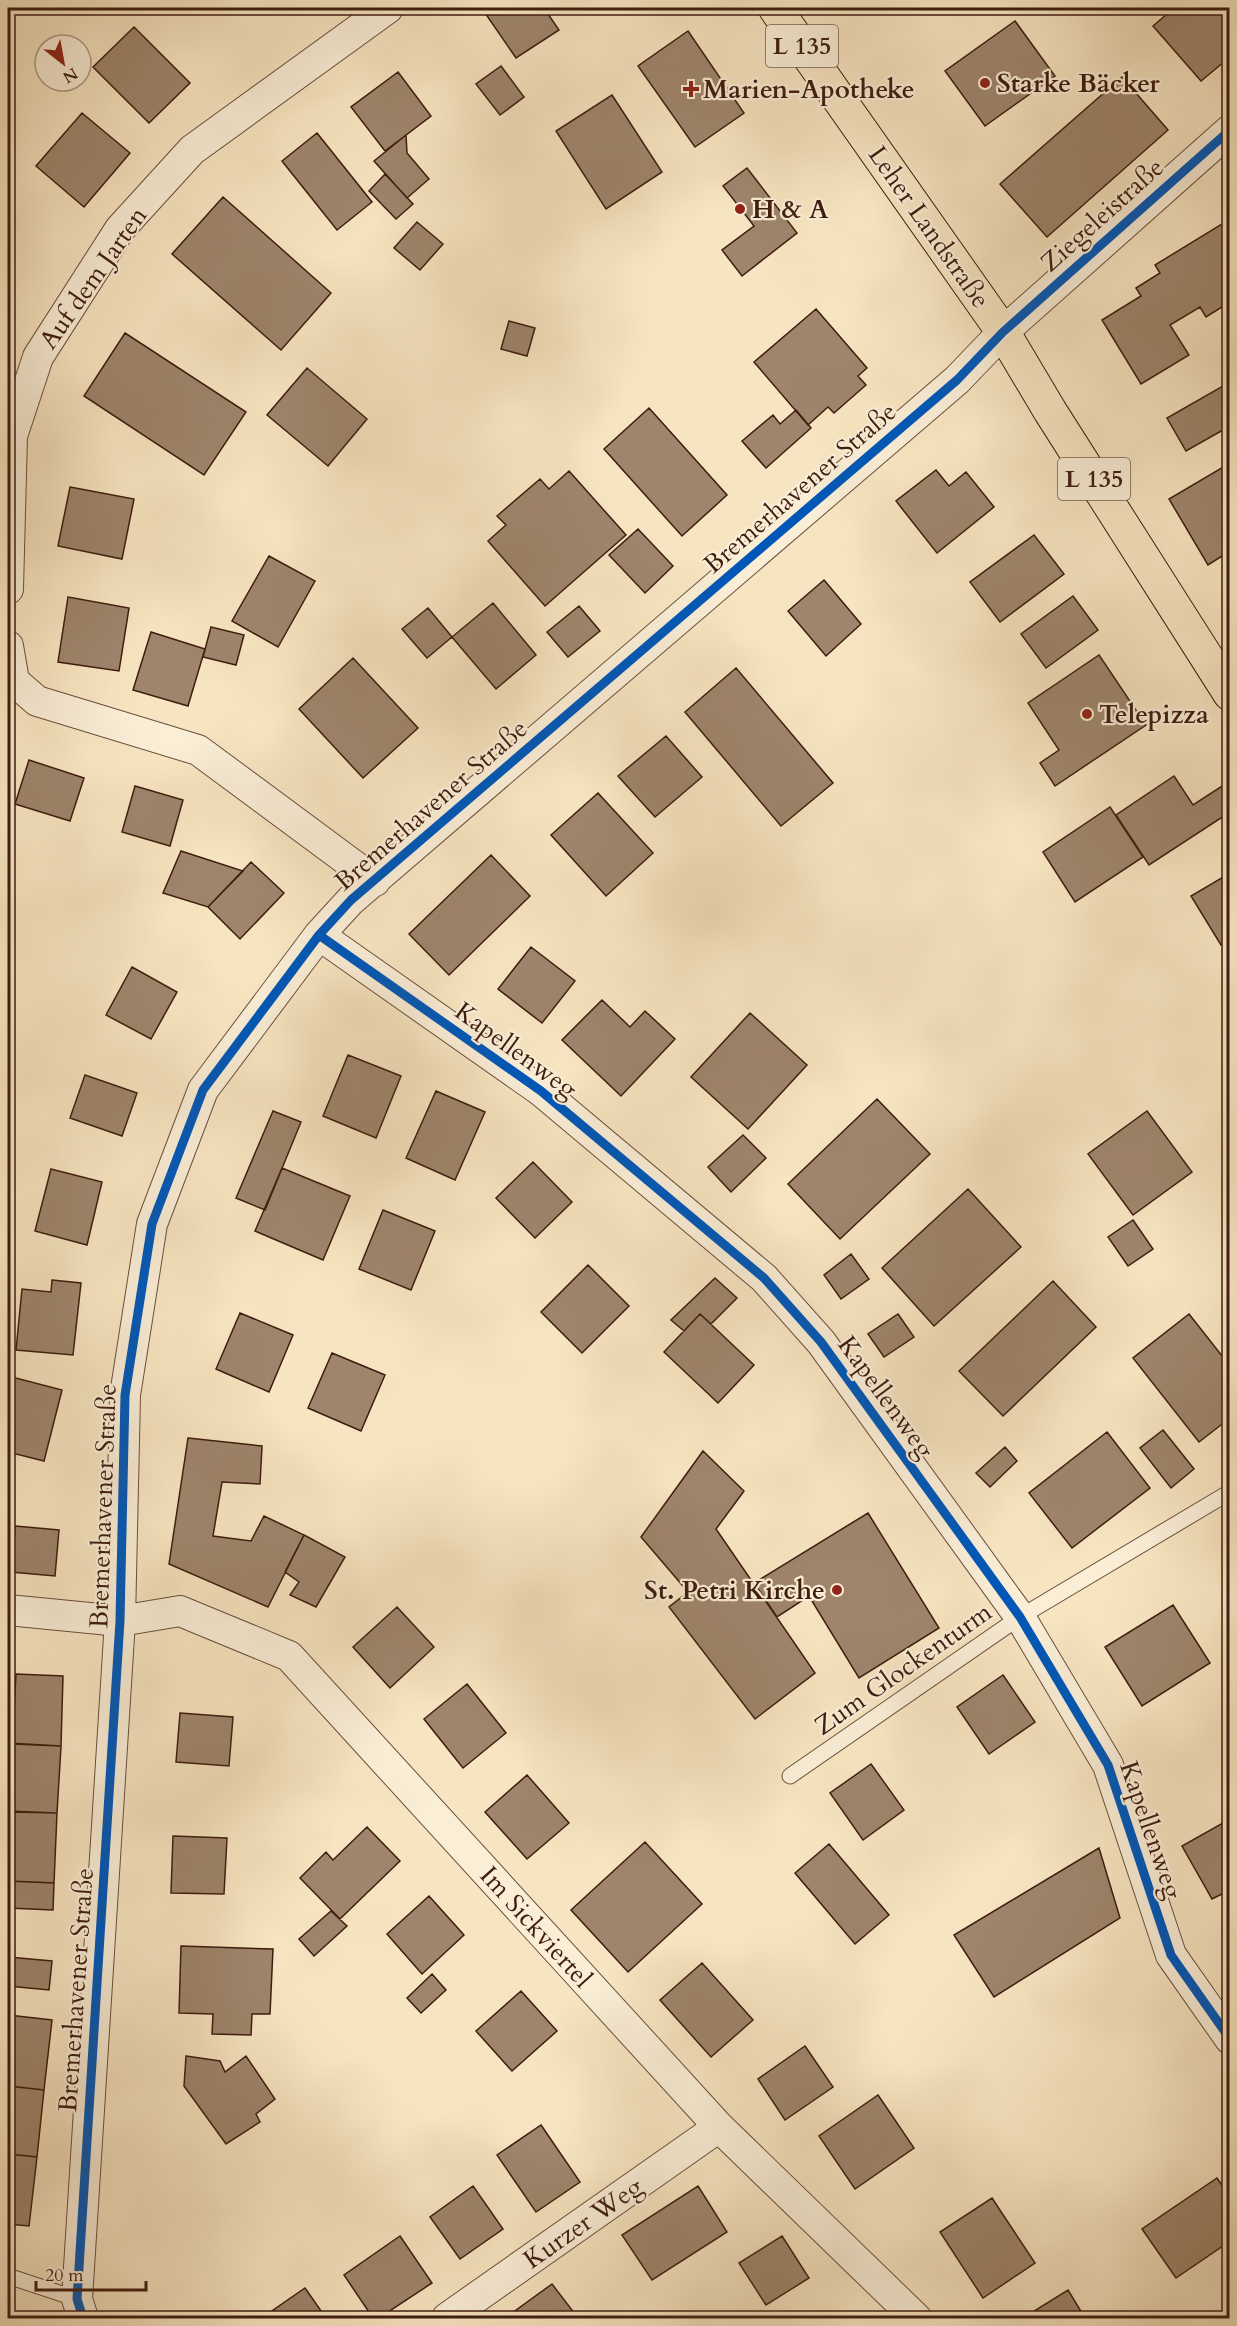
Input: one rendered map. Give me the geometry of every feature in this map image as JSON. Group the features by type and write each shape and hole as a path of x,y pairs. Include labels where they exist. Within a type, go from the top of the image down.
{"main road":[{"name":"Leher Landstraße","path":"775,8 1003,332 1050,411 1230,694"}],"street":[{"name":"Auf dem Jarten","path":"8,589 12,436 39,357 120,229 192,150 388,8"},
{"name":"Ziegeleistraße","path":"1003,332 1230,130"},
{"name":"Bremerhavener Straße","path":"80,2309 120,1621 125,1395 152,1224 203,1090 319,935 351,900 957,381 1003,332"},
{"path":"8,646 14,681 37,701 198,750 375,880"},
{"name":"Kapellenweg","path":"319,935 541,1091 764,1278 821,1342 1020,1617 1108,1765 1171,1955 1230,2039"},
{"name":"Im Sickviertel","path":"8,1610 120,1621 180,1611 289,1656 719,2127 916,2319"},
{"name":"Kurzer Weg","path":"447,2319 719,2127"}],"lane":[{"name":"Zum Glockenturm","path":"790,1776 1020,1617 1230,1492"},
{"path":"8,2276 80,2309"}],"building":[{"path":"487,8 544,8 559,30 516,58 483,10"},
{"path":"1174,8 1230,8 1230,57 1201,81 1153,26"},
{"path":"1015,21 1055,76 985,126 945,71"},
{"path":"134,27 190,83 149,123 93,67"},
{"name":"Marien-Apotheke","path":"688,31 744,113 695,147 638,66"},
{"path":"501,66 524,97 500,115 476,84"},
{"path":"398,72 431,116 385,151 351,107"},
{"path":"1122,77 1168,130 1047,237 1000,184"},
{"path":"612,95 662,172 606,209 556,131"},
{"path":"82,113 130,153 84,207 36,166"},
{"path":"317,133 372,202 337,230 282,161"},
{"path":"406,135 407,153 429,179 407,198 374,161"},
{"path":"747,168 797,233 742,276 722,250 754,226 723,186"},
{"path":"385,174 413,204 396,219 369,191"},
{"path":"223,197 331,293 281,350 172,254"},
{"path":"1230,219 1230,302 1206,317 1200,307 1170,325 1189,355 1141,384 1102,320 1141,296 1136,288 1160,273 1155,265"},
{"path":"417,222 443,244 420,270 394,248"},
{"path":"816,309 867,368 858,376 866,385 834,413 828,407 808,425 754,362"},
{"path":"509,321 535,328 527,356 501,349"},
{"path":"125,333 246,412 204,475 84,396"},
{"path":"307,368 367,419 328,466 267,415"},
{"path":"1230,382 1230,426 1186,451 1167,418"},
{"path":"649,408 727,495 682,536 604,449"},
{"path":"796,410 811,428 766,468 742,441 773,415 780,424"},
{"path":"1230,463 1230,551 1208,565 1169,499"},
{"path":"936,470 949,486 966,472 994,507 937,553 896,501"},
{"path":"569,471 626,535 545,606 488,541 506,525 497,516 540,479 549,489"},
{"path":"70,487 134,499 122,559 58,546"},
{"path":"638,529 673,566 645,593 609,555"},
{"path":"1034,535 1064,574 1000,622 970,582"},
{"path":"269,556 315,581 278,647 232,621"},
{"path":"824,580 861,624 826,656 788,611"},
{"path":"1073,596 1098,630 1046,668 1021,634"},
{"path":"68,597 129,608 119,671 58,662"},
{"path":"493,603 536,655 496,689 452,637"},
{"path":"579,606 600,631 568,657 547,632"},
{"path":"428,608 452,637 427,658 402,629"},
{"path":"211,627 244,635 236,665 203,657"},
{"path":"151,632 205,649 188,706 133,690"},
{"name":"Telepizza","path":"1099,655 1146,725 1055,786 1040,763 1059,750 1028,703"},
{"path":"353,658 418,728 363,778 299,709"},
{"path":"736,668 833,783 781,826 685,712"},
{"path":"666,736 702,777 655,817 618,776"},
{"path":"29,760 84,778 70,821 15,804"},
{"path":"1174,776 1193,805 1230,781 1230,812 1149,865 1116,815"},
{"path":"135,786 183,800 170,846 122,832"},
{"path":"598,793 653,853 606,896 551,835"},
{"path":"1110,807 1143,857 1075,902 1043,852"},
{"path":"181,851 243,871 208,907 163,893"},
{"path":"491,855 530,896 449,975 409,934"},
{"path":"251,862 284,893 240,939 208,907"},
{"path":"1230,873 1230,940 1221,945 1191,896"},
{"path":"531,947 575,981 542,1023 498,989"},
{"path":"132,967 177,992 151,1039 106,1015"},
{"path":"602,1000 630,1027 645,1011 675,1039 621,1096 562,1040"},
{"path":"750,1013 807,1065 748,1129 691,1077"},
{"path":"348,1055 401,1076 376,1138 323,1116"},
{"path":"85,1075 137,1093 122,1136 70,1118"},
{"path":"436,1091 485,1112 455,1180 406,1158"},
{"path":"877,1099 930,1154 840,1239 788,1184"},
{"path":"273,1111 301,1122 265,1210 236,1198"},
{"path":"1147,1111 1192,1172 1133,1215 1088,1154"},
{"path":"743,1135 766,1158 731,1192 708,1167"},
{"path":"533,1162 572,1202 535,1238 496,1198"},
{"path":"282,1168 350,1196 323,1260 255,1231"},
{"path":"51,1169 102,1182 87,1245 35,1231"},
{"path":"968,1189 1021,1247 934,1326 882,1268"},
{"path":"8,1202 13,1203 8,1224"},
{"path":"383,1210 435,1231 411,1290 359,1269"},
{"path":"1133,1220 1153,1249 1128,1266 1108,1237"},
{"path":"851,1254 869,1279 841,1299 824,1275"},
{"path":"588,1265 629,1306 582,1353 541,1312"},
{"path":"715,1278 737,1298 711,1324 700,1314 684,1331 671,1320"},
{"path":"52,1280 81,1283 73,1355 16,1350 22,1289 51,1292"},
{"path":"1053,1281 1096,1327 1003,1416 959,1371"},
{"path":"240,1313 293,1335 269,1392 216,1369"},
{"path":"700,1314 754,1365 718,1403 664,1352"},
{"path":"898,1314 914,1337 884,1357 868,1334"},
{"path":"1189,1314 1230,1366 1230,1418 1199,1442 1133,1358"},
{"path":"332,1353 385,1375 361,1431 308,1408"},
{"path":"8,1376 62,1390 44,1461 8,1452"},
{"path":"1163,1430 1194,1469 1171,1488 1140,1448"},
{"path":"1107,1432 1150,1488 1072,1548 1029,1493"},
{"path":"188,1438 262,1446 260,1484 222,1482 213,1536 251,1541 264,1516 304,1535 268,1607 169,1564"},
{"path":"1005,1447 1017,1461 990,1487 976,1473"},
{"path":"703,1451 744,1491 716,1529 815,1673 755,1719 669,1607 688,1592 641,1537"},
{"name":"St. Petri Kirche","path":"868,1513 939,1628 859,1678 809,1596 777,1617 754,1583"},
{"path":"15,1526 59,1530 55,1576 11,1572"},
{"path":"304,1535 345,1557 316,1607 290,1595 299,1582 285,1572"},
{"path":"1173,1605 1210,1663 1142,1706 1105,1647"},
{"path":"397,1607 434,1647 390,1688 353,1647"},
{"path":"16,1674 63,1676 61,1746 8,1743 8,1708 14,1708"},
{"path":"1003,1675 1035,1722 989,1754 957,1707"},
{"path":"467,1684 506,1733 463,1768 424,1719"},
{"path":"180,1713 233,1717 229,1766 176,1762"},
{"path":"13,1744 61,1746 57,1813 8,1811 8,1775 12,1775"},
{"path":"871,1764 904,1810 863,1840 830,1793"},
{"path":"527,1775 569,1823 527,1859 485,1812"},
{"path":"12,1812 57,1813 54,1883 8,1881 8,1845 10,1845"},
{"path":"1230,1819 1230,1890 1212,1899 1182,1846"},
{"path":"367,1827 400,1861 340,1919 300,1878 326,1852 333,1860"},
{"path":"173,1836 227,1838 224,1894 171,1893"},
{"path":"645,1842 702,1904 628,1972 571,1910"},
{"path":"829,1844 889,1915 855,1944 795,1873"},
{"path":"1099,1848 1120,1918 994,1997 954,1935"},
{"path":"8,1881 54,1883 53,1910 8,1908"},
{"path":"429,1896 464,1935 422,1974 387,1934"},
{"path":"331,1911 347,1926 314,1956 299,1939"},
{"path":"181,1946 273,1949 270,2014 252,2014 251,2035 212,2034 213,2014 179,2013"},
{"path":"8,1957 52,1961 49,1990 8,1986"},
{"path":"702,1963 753,2020 711,2057 660,2000"},
{"path":"432,1974 446,1990 421,2013 407,1998"},
{"path":"521,1991 557,2031 512,2071 476,2031"},
{"path":"8,2015 52,2020 44,2090 8,2086"},
{"path":"805,2046 833,2087 785,2120 758,2079"},
{"path":"186,2056 220,2061 225,2072 246,2056 275,2099 256,2114 260,2122 226,2144 184,2086"},
{"path":"8,2086 44,2090 37,2157 8,2154"},
{"path":"878,2095 914,2148 855,2189 819,2136"},
{"path":"541,2125 580,2182 536,2212 497,2155"},
{"path":"8,2154 37,2157 29,2226 8,2224"},
{"path":"1217,2178 1230,2197 1230,2241 1176,2278 1142,2229"},
{"path":"473,2186 503,2229 460,2259 430,2217"},
{"path":"698,2186 727,2232 652,2280 622,2235"},
{"path":"992,2198 1035,2263 983,2298 940,2232"},
{"path":"400,2236 432,2283 379,2318 373,2318 344,2275"},
{"path":"782,2236 809,2278 766,2305 739,2263"},
{"path":"552,2284 578,2318 505,2318"},
{"path":"305,2288 326,2318 273,2318 269,2313"},
{"path":"1068,2290 1085,2318 1034,2318 1031,2313"},
{"path":"827,2311 832,2318 815,2318"}],"cycle path":[{"path":"83,2318 77,2299 120,1621 125,1395 152,1224 203,1090 319,935 351,900 957,380 1003,332 1230,130"},
{"path":"319,935 541,1091 764,1278 821,1342 1020,1617 1108,1765 1171,1955 1230,2039"}],"place":[{"name":"Starke Bäcker","path":"985,83"},
{"name":"Marien-Apotheke","path":"691,89"},
{"name":"H & A","path":"740,209"},
{"name":"Telepizza","path":"1087,714"},
{"name":"St. Petri Kirche","path":"837,1590"}]}
